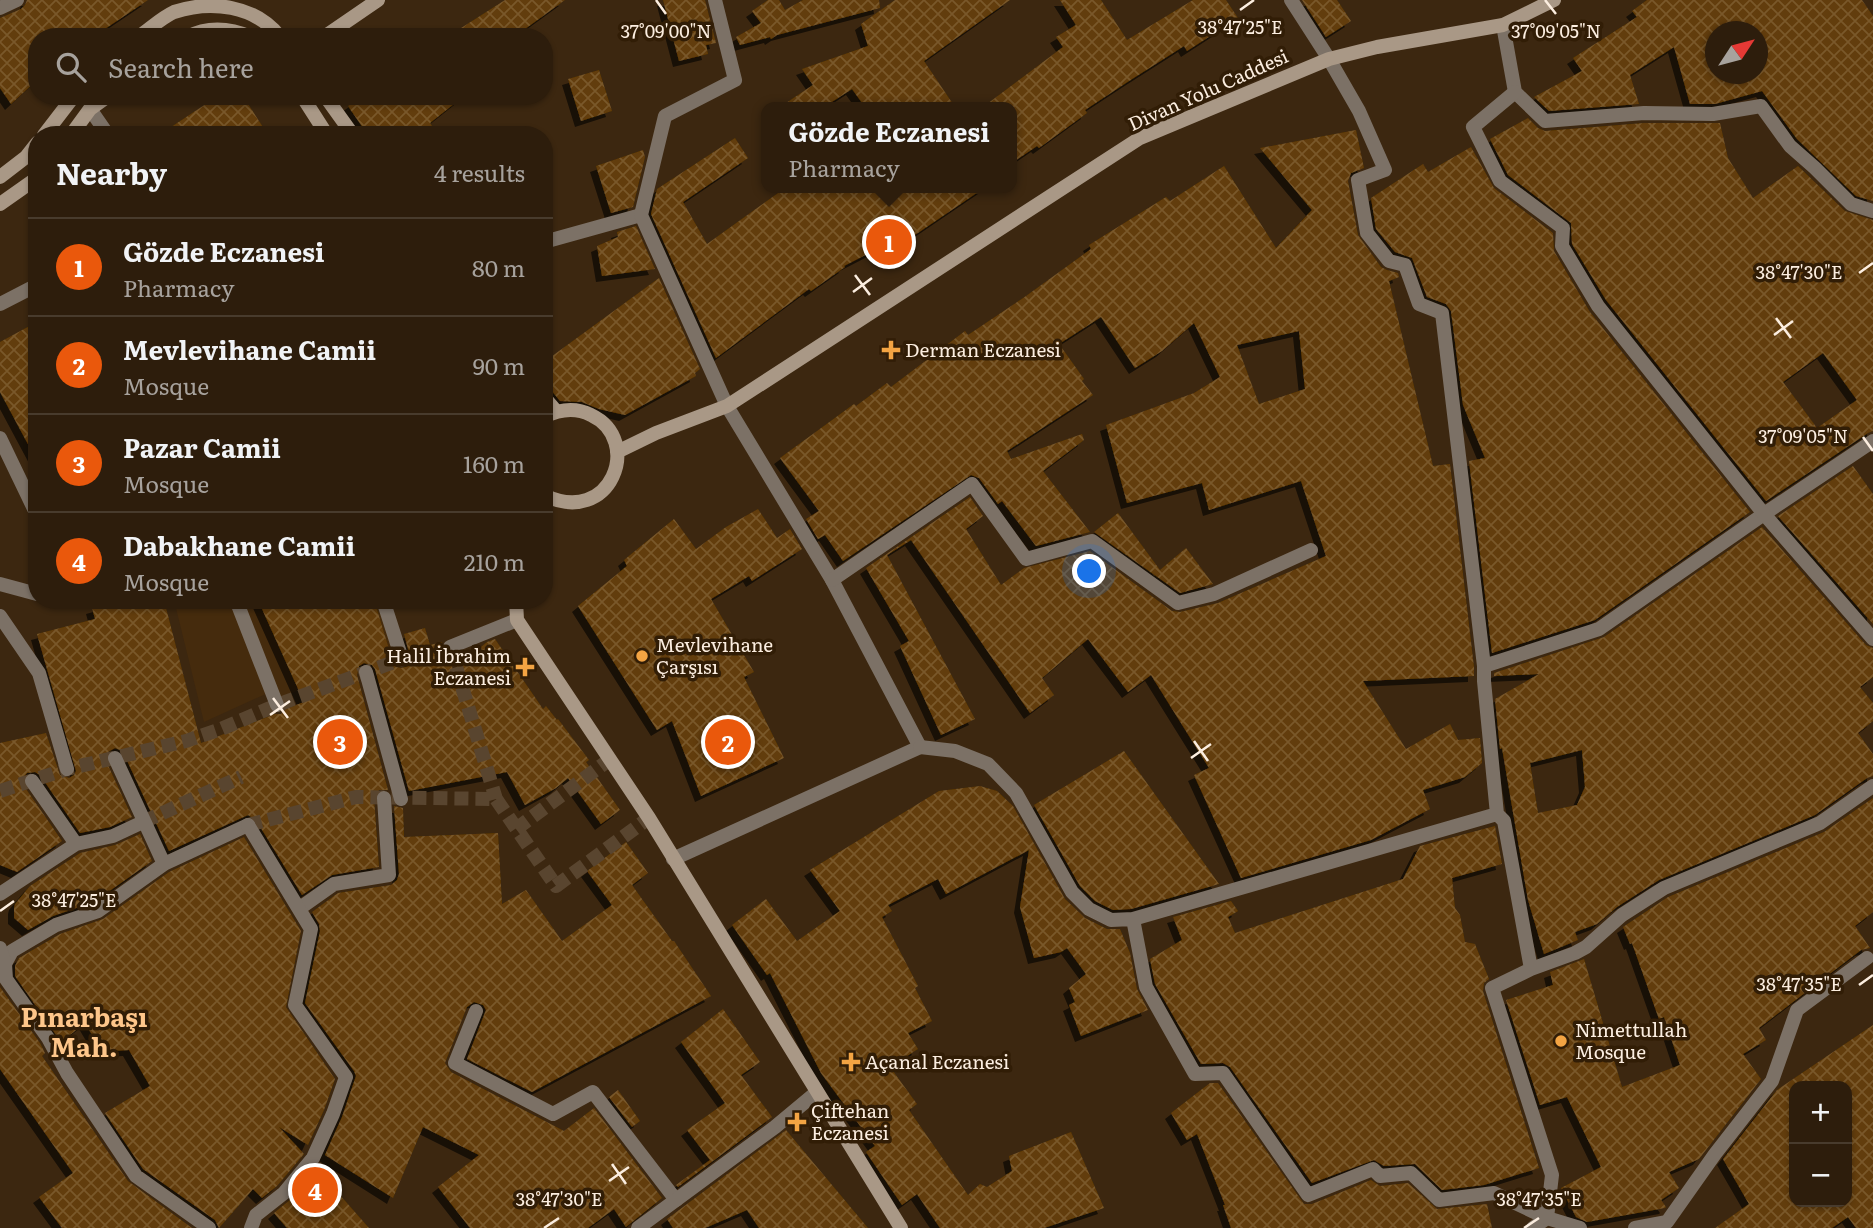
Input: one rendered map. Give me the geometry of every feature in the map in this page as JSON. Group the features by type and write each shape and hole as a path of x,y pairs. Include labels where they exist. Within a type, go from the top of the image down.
{"main road":[{"path":"337,28 378,0"},
{"name":"Divan Yolu Caddesi","path":"617,452 656,433 727,405 1140,138 1329,59 1377,47 1503,25 1553,0"},
{"path":"150,28 174,11 202,1 226,2 251,12 274,28"},
{"path":"51,126 67,105"},
{"path":"78,126 96,105"},
{"path":"308,105 321,126"},
{"path":"331,105 347,126"},
{"path":"0,177 28,154"},
{"path":"0,204 28,184"},
{"path":"553,413 570,409 596,417 607,426 614,438 617,452 611,481 601,493 573,504 553,500"},
{"path":"516,609 517,620 649,818 901,1228"}],"street":[{"path":"0,8 17,0"},
{"path":"715,0 735,80 665,116 640,215 727,405 832,580 919,747"},
{"path":"1291,0 1359,111 1385,170 1358,180 1367,233 1390,261 1405,265 1419,304 1442,313 1484,666 1497,814 1504,821 1531,969"},
{"path":"1503,25 1515,92 1545,121 1644,113 1713,114 1761,106 1790,146 1851,204 1873,211"},
{"path":"1515,92 1473,127 1500,181 1563,228 1562,246 1598,306 1764,514 1873,639"},
{"path":"90,109 102,126"},
{"path":"553,239 640,215"},
{"path":"0,304 28,290"},
{"path":"1484,666 1599,629 1873,441"},
{"path":"2,446 28,497"},
{"path":"832,580 972,484 1026,559 1092,541 1178,603 1214,594 1311,550"},
{"path":"0,584 28,592"},
{"path":"240,609 277,705"},
{"path":"386,609 402,659"},
{"path":"0,616 39,673 67,769"},
{"path":"450,647 517,620"},
{"path":"366,672 401,799"},
{"path":"673,859 919,747 955,751 988,764 1016,793 1072,892 1089,909 1111,920 1133,919 1497,814"},
{"path":"115,758 164,864"},
{"path":"32,781 76,844"},
{"path":"1533,1228 1547,1218 1552,1175 1492,988 1531,969 1575,953 1586,947 1622,915 1664,888 1820,823 1873,786"},
{"path":"300,908 334,884 389,875 384,798"},
{"path":"0,894 76,844 113,836 143,822"},
{"path":"2,966 12,951 56,925 98,911 164,864 248,825 312,929 295,1006 346,1077 313,1158 284,1193 256,1215 251,1228"},
{"path":"1133,919 1146,987 1195,1073 1223,1073 1308,1195 1373,1169 1380,1176 1411,1173 1439,1200 1493,1193 1547,1218 1580,1228"},
{"path":"0,948 6,979 48,1038 67,1073 136,1176 209,1228"},
{"path":"1635,1228 1667,1222 1715,1154 1772,1081 1797,1010 1867,958"},
{"path":"476,1011 455,1063 553,1114 593,1092 676,1200"},
{"path":"638,1228 775,1127 817,1092"}],"shaded area":[{"path":"176,609 233,609 270,692 204,722"},
{"path":"244,609 380,609 393,653 279,698"}],"building":[{"path":"27,0 148,0 106,28 28,28 28,88 11,104 0,88 0,18 25,5"},
{"path":"505,0 565,0 526,28 461,28"},
{"path":"663,0 705,0 716,43 706,45 708,54 679,61"},
{"path":"768,0 779,0 785,10 803,0 879,0 880,8 777,35 771,39 770,37 740,45 736,37 761,23 752,11"},
{"path":"895,0 1010,0 924,61 952,102 861,102 852,89 832,102 788,102 813,85 802,69 868,46 861,24"},
{"path":"1060,0 1101,0 1127,40 1193,0 1226,0 1238,18 1187,51 1184,46 1129,81 1085,110 1087,113 1039,148 1037,146 1017,160 1017,102 990,102 1063,47 1056,37 1076,25"},
{"path":"1302,0 1337,0 1351,21 1326,37"},
{"path":"1647,0 1862,0 1873,16 1873,201 1856,196 1797,139 1762,91 1715,104 1690,104 1674,47 1630,75 1639,104 1549,111 1534,97 1582,71 1573,58 1637,17 1632,11"},
{"path":"599,70 612,111 581,121 568,79"},
{"path":"204,105 249,105 262,126 173,126"},
{"path":"453,105 430,123 432,126 362,126 348,106"},
{"path":"1528,118 1545,131 1644,123 1720,123 1728,158 1753,198 1798,166 1845,211 1873,220 1873,431 1766,501 1606,300 1572,244 1571,223 1508,175 1490,139","holes":["1823,353 1857,400 1817,428 1783,382"]},
{"path":"1356,130 1364,168 1351,173 1348,181 1358,235 1381,267 1398,273 1399,277 1389,281 1433,466 1450,464 1474,667 1474,676 1363,681 1406,749 1450,724 1458,740 1480,738 1482,763 1465,777 1423,790 1430,809 1371,840 1241,878 1194,775 1209,768 1151,675 1128,692 1088,639 1042,678 1054,695 1030,713 911,540 887,555 975,719 941,735 900,646 909,641 866,568 970,497 983,516 966,529 1001,585 1024,568 1090,551 1172,611 1180,612 1218,603 1326,556 1301,481 1209,510 1202,483 1127,503 1106,425 1194,393 1220,377 1194,323 1162,351 1135,368 1101,317 1059,344 1093,395 1007,451 1011,459 1082,434 1084,440 1043,471 1090,532 1036,546 1002,501 998,504 979,478 971,475 843,561 825,535 818,539 806,519 819,511 780,458 854,404 856,406 887,383 891,387 965,331 968,335 1026,296 1091,249 1089,245 1166,197 1170,201 1224,166 1276,248 1312,210 1260,148","holes":["1299,331 1305,389 1259,404 1237,345"]},
{"path":"735,138 748,158 683,202 707,244 778,193 977,193 909,239 906,234 844,266 716,358 651,214 657,189"},
{"path":"1471,147 1494,188 1553,233 1554,251 1590,312 1750,512 1595,620 1492,653 1469,461 1485,458 1463,405 1451,311 1446,304 1427,297 1412,258 1395,252 1376,229 1371,198 1423,164 1428,172"},
{"path":"643,150 645,157 633,207 611,213 596,166"},
{"path":"636,226 655,269 602,276 597,246 618,237 617,232"},
{"path":"659,278 700,369 695,373 696,376 625,415 582,402 560,401 553,392 553,355"},
{"path":"28,327 28,444 0,392 0,342"},
{"path":"1853,466 1873,494 1873,624 1778,516"},
{"path":"758,509 777,538 790,529 802,549 752,581 749,576 711,599 754,672 744,677 784,758 701,796 672,721 657,730 578,606 627,566 624,560 674,519 696,549 726,527"},
{"path":"1118,513 1160,570 1186,548 1213,584 1180,593 1094,532"},
{"path":"1762,527 1866,645 1873,648 1873,677 1860,687 1873,703 1873,721 1858,733 1873,754 1873,776 1815,815 1659,880 1617,907 1597,924 1575,932 1578,940 1544,954 1528,900 1502,748 1500,749 1495,699 1539,674 1494,676 1494,673 1604,637","holes":["1582,750 1585,787 1577,805 1538,813 1530,763"]},
{"path":"92,609 166,609 201,743 281,714 286,709 304,702 262,609 377,609 393,662 396,667 401,668 409,666 411,660 404,634 425,628 430,645 442,642 441,650 449,656 453,670 487,642 495,639 543,709 546,706 558,719 589,760 586,762 620,810 601,824 568,778 525,805 507,772 409,791 375,669 364,663 359,666 357,675 388,790 379,790 374,798 379,867 332,875 302,895 256,820 248,815 169,851 124,754 115,748 108,752 106,761 132,817 110,827 80,833 40,775 35,772 27,773 23,778 24,786 62,841 17,872 0,865 0,743 46,733 60,775 69,778 74,775 76,771 37,634 95,619"},
{"path":"1124,751 1219,884 1131,909 1113,910 1095,901 1080,886 1034,805"},
{"path":"980,786 997,791 1013,806 1065,899 1085,918 1107,929 1120,929 1130,953 1137,989 1148,1010 1081,1036 1069,1005 1075,1002 1069,988 1086,974 1067,948 1034,958 1020,907 1029,850 946,894 938,879 888,905 892,911 882,917 918,986 915,988 932,1021 908,1033 918,1049 890,1067 917,1104 909,1110 968,1195 980,1184 987,1187 1012,1171 1009,1156 1071,1132 1104,1208 1044,1228 940,1228 917,1194 902,1205 866,1152 875,1146 821,1073 770,973 767,975 732,925 766,899 797,941 840,911 810,870 939,791"},
{"path":"1873,798 1873,912 1855,926 1870,948 1861,950 1759,1028 1766,1040 1743,1054 1761,1079 1699,1159 1669,1172 1679,1188 1661,1200 1665,1208 1587,1222 1576,1217 1561,1188 1601,1167 1567,1097 1540,1105 1506,1000 1553,985 1550,972 1584,959 1622,1087 1680,1065 1664,1017 1659,1019 1632,943 1630,944 1623,927 1668,897 1824,832"},
{"path":"394,806 403,808 404,837 498,833 502,904 526,890 562,941 612,905 587,871 626,842 648,873 632,885 711,996 532,1092 467,1059 486,1010 483,1005 474,1002 467,1007 445,1063 451,1072 564,1131 594,1108 662,1198 626,1227 614,1209 588,1228 470,1228 438,1187 479,1155 423,1127 393,1198 325,1155 356,1076 305,1003 320,931 312,912 338,893 391,885 397,880 399,874"},
{"path":"1495,826 1502,864 1452,878 1455,908 1460,915 1465,942 1475,944 1489,979 1484,983 1483,991 1539,1168 1484,1185 1442,1190 1415,1164 1384,1166 1374,1160 1312,1183 1230,1067 1223,1063 1201,1064 1155,984 1150,959 1182,940 1173,917 1231,901 1238,911 1228,917 1235,933 1403,879 1420,846"},
{"path":"140,834 152,861 94,902 53,916 28,930 14,918 15,904 30,886 80,853 115,845"},
{"path":"244,837 301,931 286,1007 335,1079 308,1145 279,1127 304,1154 277,1186 262,1198 253,1189 219,1228 215,1220 143,1169 105,1113 150,1086 129,1050 112,1051 98,1045 85,1023 61,1042 15,976 15,966 19,958 60,934 103,919 169,872"},
{"path":"0,987 40,1043 45,1053 42,1056 128,1181 192,1228 62,1228 39,1197 73,1173 0,1069"},
{"path":"723,1009 760,1062 741,1075 772,1117 678,1187 676,1185 710,1160 687,1130 725,1103 681,1042"},
{"path":"1873,1025 1873,1228 1856,1228 1848,1217 1832,1228 1715,1228 1749,1204 1723,1159 1777,1090 1789,1082 1789,1207 1852,1207 1852,1081 1790,1081"},
{"path":"1210,1083 1218,1083 1304,1204 1312,1204 1371,1180 1380,1186 1408,1183 1437,1209 1487,1204 1492,1228 1231,1228 1225,1205 1197,1134 1187,1140 1171,1113"},
{"path":"618,1090 640,1121 632,1127 609,1097"},
{"path":"786,1130 868,1228 759,1228 747,1210 705,1228 673,1228 667,1219"},
{"path":"317,1169 369,1228 287,1228 274,1213 291,1199"}],"tunnel":[{"path":"450,647 496,799"},
{"path":"0,791 67,769 186,741 402,659"},
{"path":"516,829 609,760"},
{"path":"143,822 241,777"},
{"path":"248,825 356,797 496,799 556,886 649,818"}],"place":[{"name":"Gözde Eczanesi","path":"889,242"},
{"name":"Derman Eczanesi","path":"891,350"},
{"name":"Mevlevihane Çarşısı","path":"642,656"},
{"name":"Halil İbrahim Eczanesi","path":"525,667"},
{"name":"Pazar Camii","path":"340,742"},
{"name":"Mevlevihane Camii","path":"728,742"},
{"name":"Nimettullah Mosque","path":"1561,1041"},
{"name":"Açanal Eczanesi","path":"851,1062"},
{"name":"Çiftehan Eczanesi","path":"797,1122"},
{"name":"Dabakhane Camii","path":"315,1190"}],"district":[{"name":"Pınarbaşı Mah.","path":"84,1033"}]}
